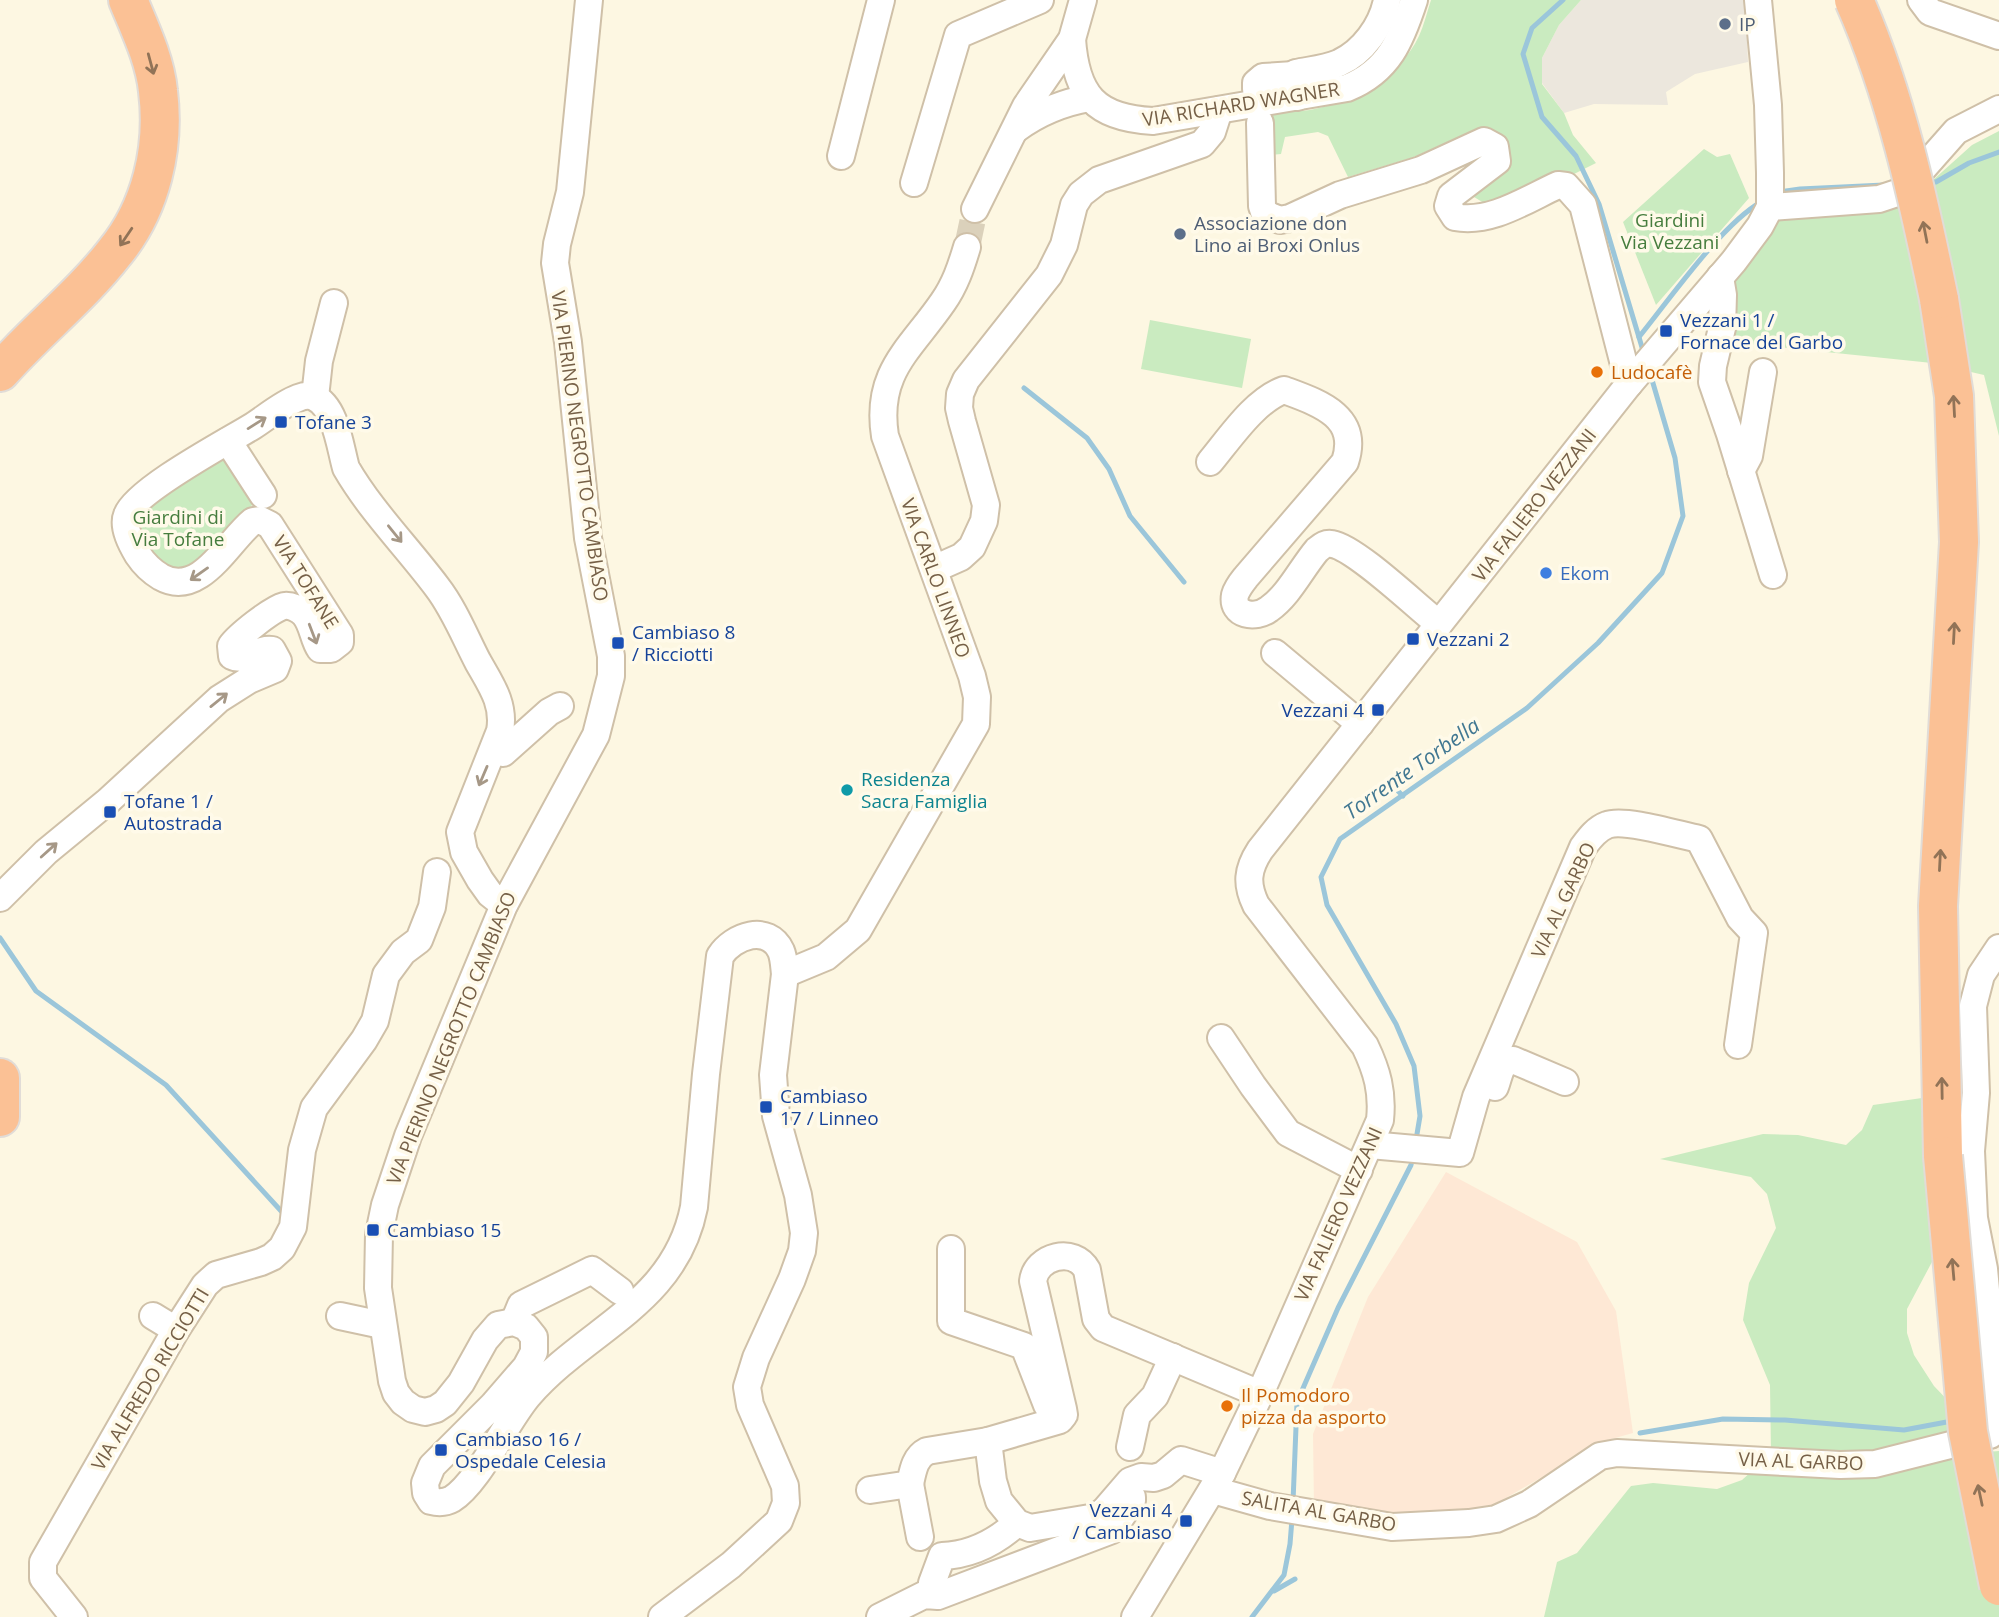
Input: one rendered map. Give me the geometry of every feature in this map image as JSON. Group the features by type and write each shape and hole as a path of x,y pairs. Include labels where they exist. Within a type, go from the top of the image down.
{"highway":[{"path":"0,372 82,290 116,252 139,218 150,186 160,134 158,90 145,39 128,0"},
{"path":"1854,0 1867,29 1898,126 1921,210 1939,299 1954,396 1959,542 1938,906 1943,1156 1968,1432 1999,1586"},
{"path":"0,1079 0,1117"}],"street":[{"name":"VIA PIERINO NEGROTTO CAMBIASO","path":"514,1322 503,1323 495,1328 450,1397 436,1409 425,1412 407,1406 396,1393 382,1325 378,1288 379,1234 389,1190 408,1136 504,905 596,735 611,676 611,656 588,538 568,342 555,263 570,192 589,0"},
{"path":"841,156 881,0"},
{"path":"914,183 958,35 1040,0"},
{"path":"975,209 1011,132 1072,39 1083,0"},
{"path":"1256,89 1258,79 1290,73 1295,86 1356,52 1376,28 1387,0"},
{"name":"VIA RICHARD WAGNER","path":"1089,98 1112,115 1153,121 1219,110 1295,86 1347,88 1367,78 1380,67 1402,38 1414,0"},
{"path":"1758,0 1768,105 1770,207 1879,199 1903,191 1956,131 1999,109"},
{"path":"1921,0 1930,12 1999,36"},
{"path":"1011,132 1041,112 1089,98 1076,70 1072,39"},
{"path":"934,569 961,557 972,547 984,521 986,505 962,421 960,394 975,366 1049,275 1064,245 1078,198 1099,180 1202,144 1212,132 1219,110"},
{"path":"1260,123 1262,205 1264,212 1280,220 1339,195 1421,170 1484,141 1495,147 1497,161 1451,195 1448,206 1455,217 1486,216 1558,186 1570,188 1583,205 1632,381"},
{"name":"VIA FALIERO VEZZANI","path":"1135,1617 1218,1481 1260,1394 1359,1170 1382,1145 1382,1099 1376,1069 1365,1046 1256,905 1248,879 1250,869 1260,850 1439,624 1632,381 1720,277 1760,226 1770,207"},
{"name":"VIA CARLO LINNEO","path":"784,967 870,906 976,724 977,697 972,676 884,436 883,400 894,368 953,286 967,247"},
{"path":"1720,277 1723,295 1722,328 1712,382 1773,575"},
{"path":"334,303 319,361 315,397 331,416 346,468 440,590 499,700 502,722 500,731 460,832 464,852 480,880 493,897 504,905"},
{"path":"1741,471 1749,456 1763,372"},
{"path":"1210,462 1262,401 1273,393 1284,390 1332,411 1349,436 1350,447 1345,462 1246,577 1235,593 1235,603 1242,612 1254,616 1263,613 1279,601 1317,550 1324,544 1332,544 1352,552 1439,624"},
{"name":"VIA TOFANE","path":"0,898 46,852 108,801 219,699 249,680 275,669 279,663 272,650 261,650 242,659 232,656 231,646 242,634 278,609 287,606 302,612 307,618 320,649 331,649 340,642 340,635 296,564 270,525 264,521 253,521 247,526 201,575 189,581 177,582 164,579 144,563 136,552 126,521 126,515 134,505 177,471 297,398 308,395 315,397"},
{"path":"228,441 262,495"},
{"path":"1275,653 1360,724"},
{"path":"503,753 549,712 560,706"},
{"name":"VIA AL GARBO","path":"1382,1145 1460,1153 1476,1097 1583,847 1593,834 1607,825 1622,822 1699,839 1740,918 1754,933 1738,1045"},
{"name":"VIA ALFREDO RICCIOTTI","path":"74,1617 43,1578 43,1562 176,1330 208,1281 216,1275 272,1257 288,1238 295,1214 302,1150 314,1108 374,1021 386,975 403,952 419,940 432,906 437,872"},
{"path":"620,1291 592,1270 521,1306 514,1322 526,1327 534,1337 531,1359 493,1405 432,1466 425,1483 426,1493 431,1501 441,1503 452,1498 468,1484 509,1420 530,1394 624,1315 668,1270 685,1241 694,1206 720,956 730,943 739,938 755,936 772,940 782,952 784,967 773,1075 776,1116 798,1195 804,1233 802,1251 792,1279 755,1358 747,1387 750,1405 785,1486 786,1503 779,1521 731,1565 662,1617"},
{"name":"VIA AL GARBO","path":"1545,1493 1600,1456 1617,1453 1840,1465 1875,1464 1990,1435 1995,1420 1993,1364 1984,1269 1974,1218 1971,1151 1976,1093 1973,1006 1981,975 1999,948"},
{"path":"1221,1038 1288,1133 1359,1170"},
{"path":"1476,1097 1486,1096 1493,1090 1504,1064 1513,1060 1565,1082"},
{"path":"951,1249 951,1321 1024,1346 1053,1423"},
{"path":"932,1583 933,1543 910,1484 920,1454 988,1441 1053,1423 1064,1415 1033,1282 1034,1272 1039,1265 1051,1258 1074,1257 1083,1262 1098,1324 1260,1394"},
{"path":"153,1315 176,1330"},
{"path":"340,1316 382,1325"},
{"path":"1130,1447 1137,1415 1155,1396 1173,1357"},
{"path":"988,1441 996,1492 1004,1509 1017,1523 1030,1528 1096,1517 1130,1481"},
{"name":"SALITA AL GARBO","path":"1130,1481 1163,1475 1181,1460 1270,1506 1392,1527 1496,1520 1545,1493"},
{"path":"880,1617 924,1595 938,1596 1112,1530 1132,1501 1130,1481"},
{"path":"870,1490 910,1484"},
{"path":"933,1543 951,1556 988,1545 1017,1523"}],"shaded area":[{"path":"1581,0 1745,0 1748,62 1695,74 1666,92 1668,105 1594,104 1564,113 1542,83 1542,58 1559,25"},
{"path":"1446,1172 1577,1242 1616,1311 1633,1433 1597,1443 1485,1510 1397,1520 1314,1507 1313,1434 1368,1297"}],"green space":[{"path":"1431,0 1581,0 1559,25 1542,58 1542,84 1564,113 1573,135 1596,163 1570,176 1484,203 1474,197 1470,187 1506,158 1501,135 1491,128 1480,127 1414,157 1348,177 1328,136 1318,132 1285,137 1281,154 1271,155 1270,128 1273,115 1286,111 1310,110 1342,101 1387,75 1411,51 1421,32"},
{"path":"1999,131 1999,436 1984,375 1932,363 1729,342 1732,288 1771,218 1913,198 1972,145"},
{"name":"Giardini Via Vezzani","path":"1704,149 1717,157 1730,154 1749,198 1656,305 1623,222"},
{"path":"1150,320 1251,339 1242,388 1141,369"},
{"name":"Giardini di Via Tofane","path":"226,455 256,501 194,565 185,571 164,568 141,544 136,513"},
{"path":"1922,1098 1933,1260 1907,1309 1907,1333 1914,1355 1934,1386 1956,1409 1960,1454 1999,1451 1999,1617 1544,1617 1557,1562 1577,1553 1631,1486 1653,1483 1717,1489 1742,1480 1771,1454 1770,1385 1743,1320 1749,1283 1776,1228 1767,1194 1751,1177 1660,1159 1763,1134 1798,1135 1846,1145 1862,1130 1873,1105"}],"waterway":[{"name":"Torrente Torbella","path":"1563,0 1532,28 1523,54 1542,117 1576,156 1599,204 1644,354"},
{"path":"1929,182 1936,182 1969,163 1999,152"},
{"path":"1779,192 1884,185"},
{"path":"1639,337 1729,227 1761,202"},
{"name":"Torrente Torbella","path":"1416,1140 1420,1116 1414,1066 1396,1024 1327,905 1321,877 1340,839 1527,708 1598,643 1662,573 1683,516 1675,458 1650,373"},
{"path":"1024,388 1087,438 1109,469 1130,516 1184,582"},
{"path":"1388,781 1403,796"},
{"path":"0,938 36,991 166,1085 282,1212"},
{"name":"Torrente Torbella","path":"1293,1502 1297,1402 1338,1308 1413,1157"},
{"path":"1640,1433 1723,1419 1785,1420 1904,1430 1952,1421"},
{"name":"Torrente Torbella","path":"1252,1617 1284,1575 1292,1519"},
{"path":"1274,1591 1295,1579"}],"tunnel":[{"path":"967,247 975,209"}],"place":[{"name":"IP","path":"1725,24"},
{"name":"Associazione don Lino ai Broxi Onlus","path":"1180,234"},
{"name":"Vezzani 1 / Fornace del Garbo","path":"1666,331"},
{"name":"Ludocafè","path":"1597,372"},
{"name":"Tofane 3","path":"281,422"},
{"name":"Ekom","path":"1546,573"},
{"name":"Vezzani 2","path":"1413,639"},
{"name":"Cambiaso 8 / Ricciotti","path":"618,643"},
{"name":"Vezzani 4","path":"1378,710"},
{"name":"Residenza Sacra Famiglia","path":"847,790"},
{"name":"Tofane 1 / Autostrada","path":"110,812"},
{"name":"Cambiaso 17 / Linneo","path":"766,1107"},
{"name":"Cambiaso 15","path":"373,1230"},
{"name":"Il Pomodoro pizza da asporto","path":"1227,1406"},
{"name":"Cambiaso 16 / Ospedale Celesia","path":"441,1450"},
{"name":"Vezzani 4 / Cambiaso","path":"1186,1521"}]}
